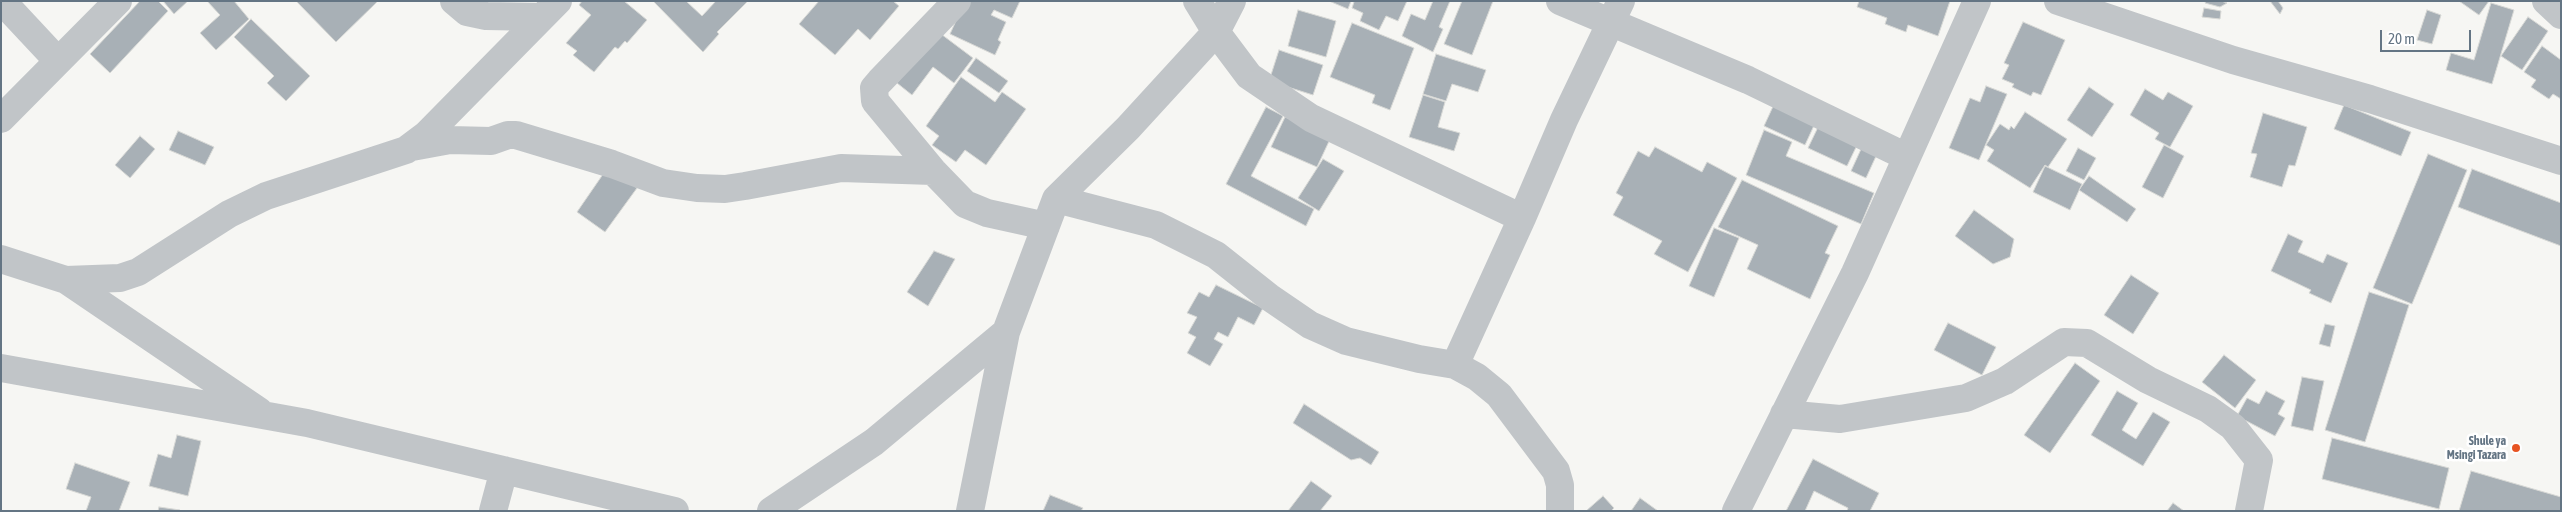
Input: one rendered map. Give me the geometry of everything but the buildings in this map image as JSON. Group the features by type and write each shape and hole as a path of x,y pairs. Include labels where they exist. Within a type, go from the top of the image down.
{"street":[{"path":"2,1 58,61"},
{"path":"1,119 118,1"},
{"path":"454,1 468,12 486,16 550,9"},
{"path":"957,1 880,81 874,88 873,96 875,101 933,171 965,204 987,213 1046,226"},
{"path":"1197,1 1216,32 1249,76 1311,118 1522,218"},
{"path":"970,511 1006,332 1056,200 1128,128 1216,32 1232,1"},
{"path":"1560,1 1616,11 1757,84 1907,157"},
{"path":"1736,511 1855,273 1977,1"},
{"path":"2058,1 2233,60 2370,99 2561,161"},
{"path":"2546,1 2561,15"},
{"path":"412,147 550,9"},
{"path":"1455,365 1564,120 1616,11"},
{"path":"66,280 120,278 138,272 229,214 266,196 394,156 412,147 450,140 491,141 508,135 516,135 612,164 663,183 697,188 726,189 841,168 933,171"},
{"path":"1056,200 1156,225 1216,255 1269,297 1310,325 1346,341 1419,359 1455,365 1477,377 1499,394 1556,471 1560,485 1560,511"},
{"path":"1,258 66,280 268,416"},
{"path":"771,511 874,442 1006,332"},
{"path":"1784,414 1840,419 1966,398 2005,380 2064,342 2087,343 2148,380 2208,409 2233,426 2259,460 2250,511"},
{"path":"1,368 307,423 675,511"},
{"path":"493,511 504,470"}],"place":[{"name":"Shule ya Msingi Tazara","path":"2516,448"}]}
